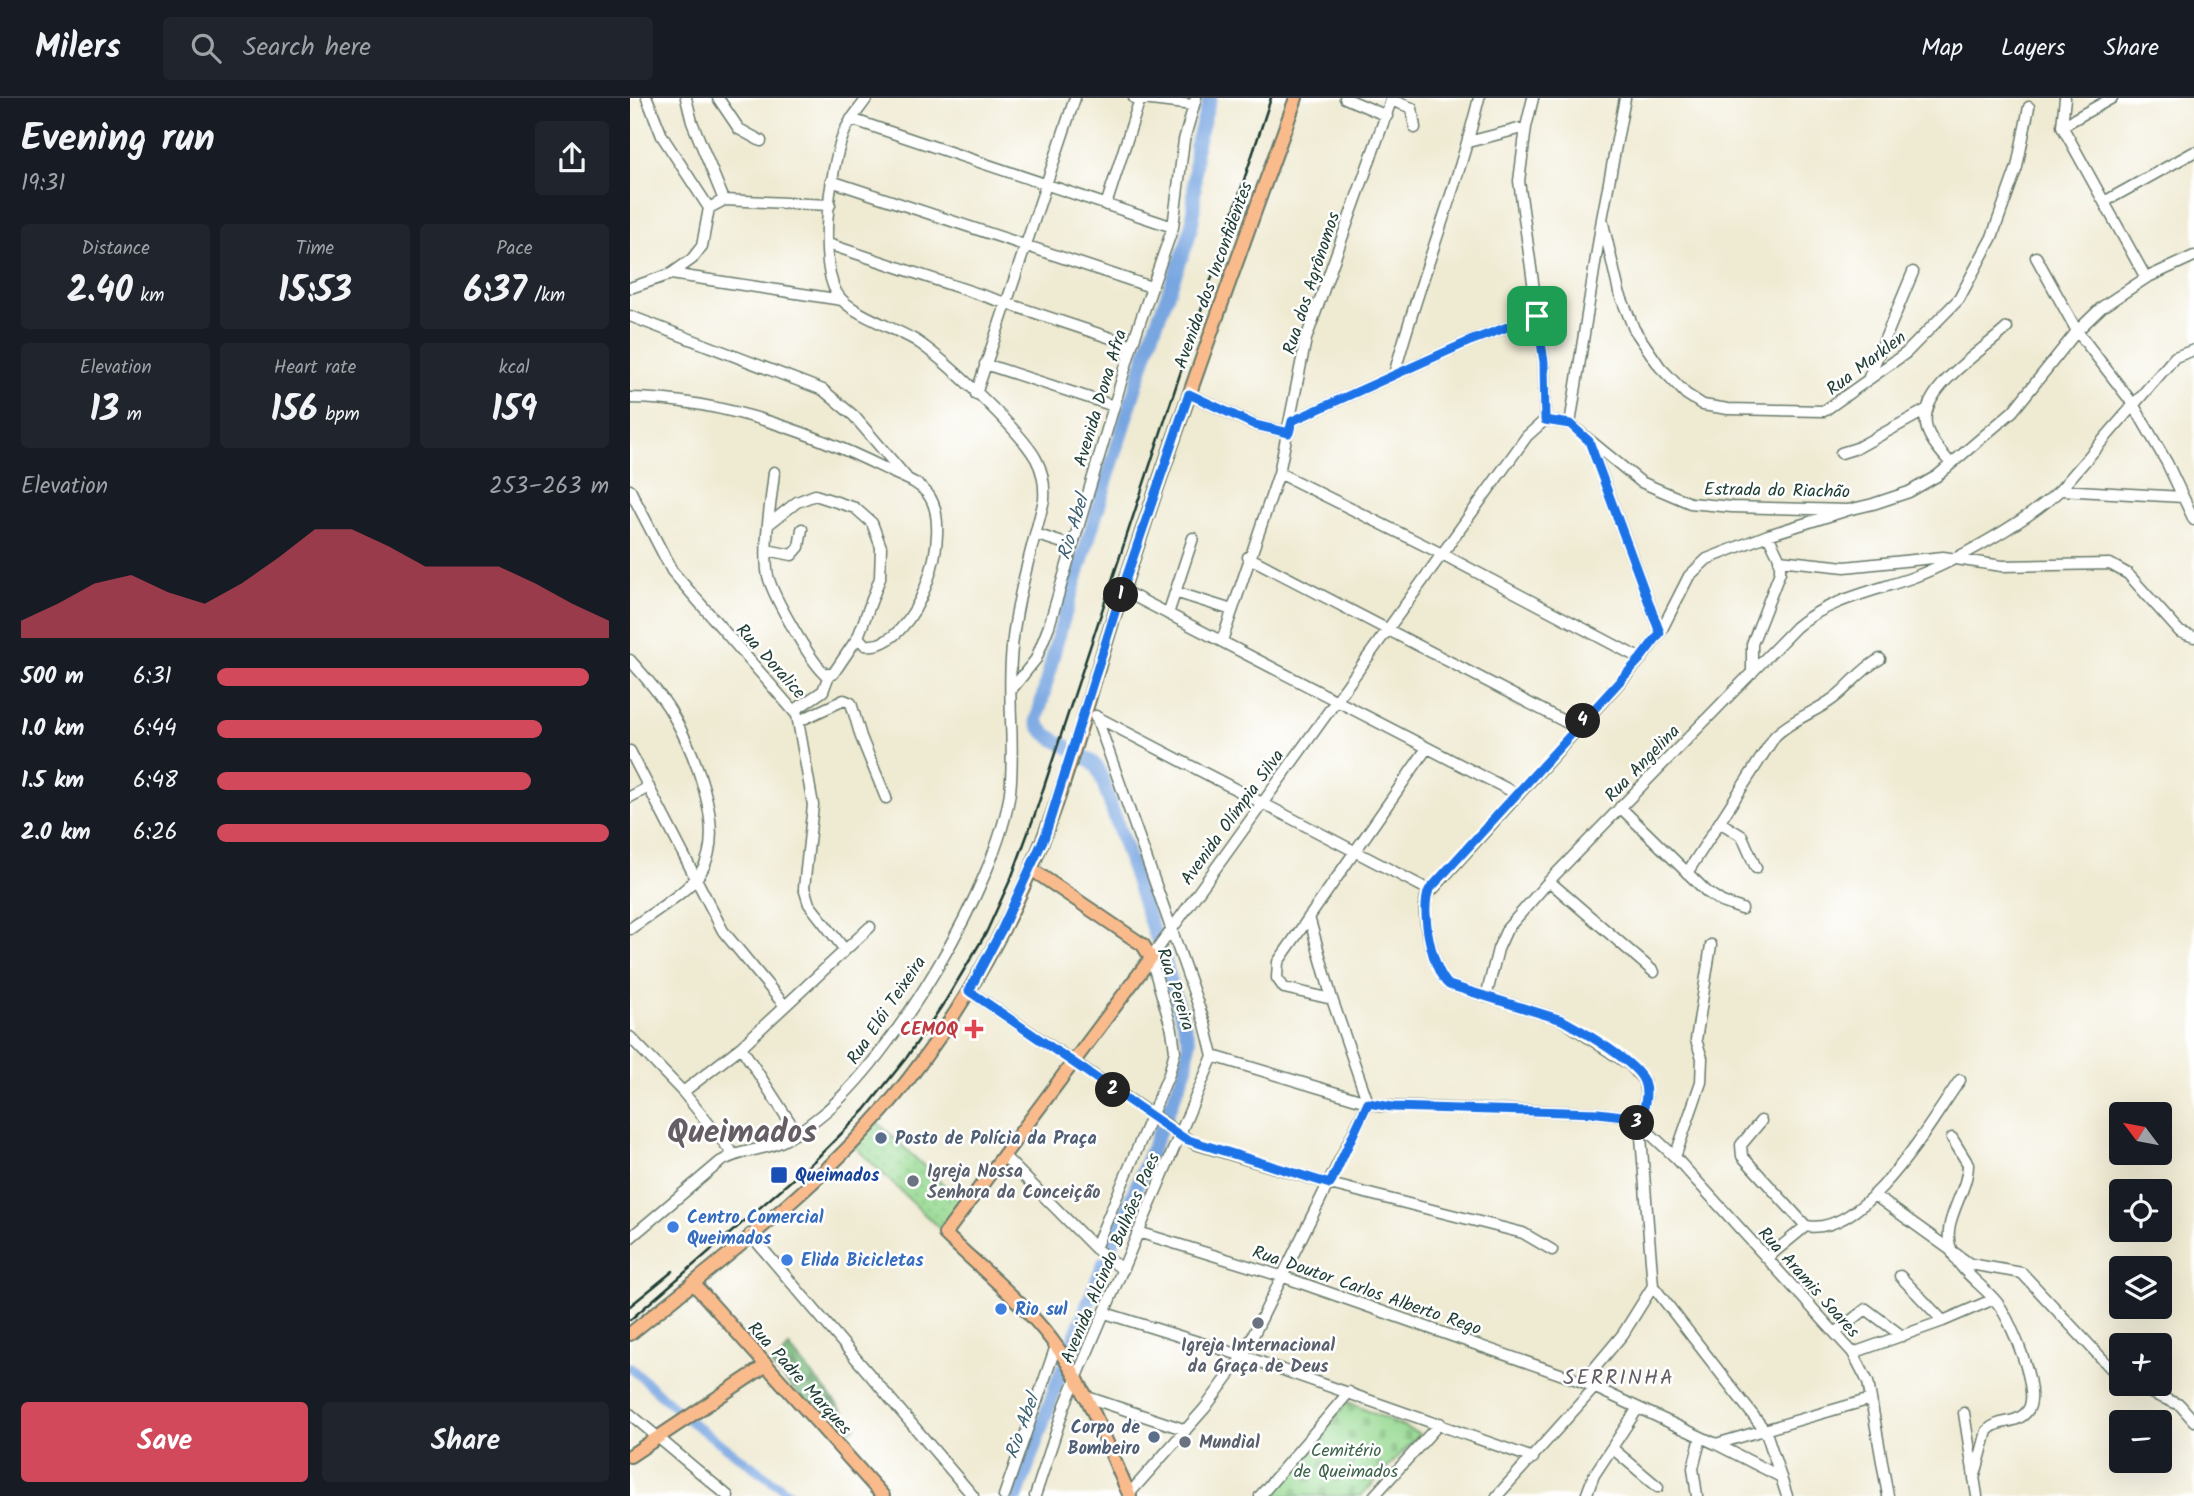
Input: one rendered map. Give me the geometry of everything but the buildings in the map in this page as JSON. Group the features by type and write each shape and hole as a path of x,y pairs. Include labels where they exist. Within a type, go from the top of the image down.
{"main road":[{"name":"Avenida dos Inconfidentes","path":"630,1334 693,1283 852,1144 917,1068 969,991 1031,869 1189,394 1296,98"},
{"name":"Rua Pereira","path":"1031,869 1143,945 1153,955"},
{"name":"Avenida Olímpia Silva","path":"1058,1349 1026,1312 945,1234 1153,955"},
{"name":"Rua Padre Marques","path":"693,1283 883,1496"},
{"path":"1058,1349 1084,1395 1129,1495"},
{"path":"630,1455 765,1366"}],"street":[{"path":"630,288 671,274 692,259 702,246 709,208 662,136 647,98"},
{"path":"686,98 692,122 724,200"},
{"path":"718,98 739,129 761,141"},
{"path":"842,300 831,281 828,244 831,181 840,144 851,119 867,98"},
{"path":"976,394 1075,98"},
{"path":"1345,98 1387,116"},
{"path":"1394,375 1413,301 1468,142 1479,98"},
{"path":"1533,98 1520,164 1521,199 1544,362 1545,420 1570,424 1602,219 1625,98"},
{"path":"2064,98 2062,126 2146,278"},
{"path":"2062,126 2112,98"},
{"path":"1106,205 1137,99 1194,102"},
{"path":"1392,99 1412,108 1415,128"},
{"name":"Rua dos Agrônomos","path":"1222,642 1248,557 1279,473 1292,421 1306,339 1392,99"},
{"name":"Avenida Dona Afra","path":"1011,690 1042,647 1132,345 1173,227 1184,140 1194,102"},
{"name":"Rua Marklen","path":"1602,219 1619,292 1634,328 1660,367 1695,400 1728,409 1818,412 1833,408 1869,377 1906,353 1929,333 1959,299 1992,237 2017,167 2029,107"},
{"path":"851,119 1173,227"},
{"path":"1468,142 1526,127"},
{"path":"2104,202 2194,152"},
{"path":"831,181 1152,287"},
{"path":"709,208 724,200 830,205"},
{"path":"828,244 1132,345"},
{"name":"Estrada do Riachão","path":"1570,424 1641,482 1690,503 1848,510 1909,492 1951,464 2013,411 2077,331 2114,298 2146,278 2194,256"},
{"path":"2036,257 2077,331 2133,404 2194,520"},
{"path":"1869,377 1913,272"},
{"path":"671,274 842,300"},
{"name":"Rua Elói Teixeira","path":"630,1238 706,1173 734,1154 769,1146 797,1133 835,1105 872,1062 918,995 972,901 995,847 1010,793 1014,629 1044,493 1036,459 976,394 915,341 842,300"},
{"path":"630,316 823,390 854,416 906,478"},
{"path":"1292,421 1394,375 1537,316"},
{"path":"1841,453 1876,438 1926,410 1949,374 1973,359 2007,328"},
{"name":"Rua Angelina","path":"1486,997 1504,934 1549,881 1801,622 1867,593 1935,569 2040,507 2060,490 2175,357 2194,350"},
{"path":"985,364 1114,406"},
{"path":"1189,394 1255,425 1289,433"},
{"path":"630,398 689,400 748,415 853,453 906,478 928,493 936,510 935,556 917,607 905,624 872,645 864,645 858,637"},
{"path":"1926,410 1927,429 1951,464"},
{"name":"Avenida Olímpia Silva","path":"1153,955 1390,630 1532,429 1545,420"},
{"path":"1589,441 1660,633"},
{"path":"774,472 767,550 769,579 800,640 822,672 829,675"},
{"path":"1279,473 1444,555 1640,659"},
{"name":"Rua Doralice","path":"630,489 671,570 795,710 813,805 804,888 809,904 845,950"},
{"path":"2060,490 2183,497"},
{"path":"769,524 797,502 815,495 855,508 872,523 881,547 880,578 858,637 839,669 829,675 823,691 795,710"},
{"path":"1787,1496 1766,1432 1653,1286 1640,1124 1646,1088 1643,1077 1580,1029 1562,1020 1457,990 1443,981 1424,913 1429,890 1640,659 1660,633 1683,586 1698,567 1719,553 1848,510"},
{"path":"767,550 792,555 799,547 803,530"},
{"path":"1035,534 1072,546"},
{"path":"1752,673 1751,652 1779,579 1779,560 1768,535"},
{"path":"1168,614 1193,538"},
{"path":"1248,557 1577,727"},
{"path":"1779,560 1845,567 1955,558 2002,566 2113,565 2128,574 2180,632 2194,637"},
{"path":"1122,590 1517,794"},
{"path":"1175,592 1232,610"},
{"path":"1686,873 1721,823 1751,770 1775,736 1834,698 1863,669 1880,659"},
{"path":"630,660 669,709 693,758 711,826 710,849 696,879 630,929"},
{"path":"799,721 844,700 851,703 861,737 886,798"},
{"path":"1085,705 1096,716 1429,890"},
{"path":"1096,716 1168,935 1205,1024 1213,1056 1368,1103 1392,1107 1598,1113 1623,1116 1640,1124"},
{"path":"1332,999 1284,988 1277,978 1278,962 1427,748"},
{"path":"630,751 723,932 785,1006"},
{"path":"630,797 649,787"},
{"path":"1620,807 1686,873 1722,902 1741,909"},
{"path":"1721,823 1742,836 1756,868"},
{"path":"1549,881 1654,972"},
{"path":"1129,1495 1186,1430 1243,1356 1368,1103 1332,999 1309,917"},
{"path":"683,1092 741,1047 870,927"},
{"path":"1675,1157 1700,1082 1702,1058 1696,1040 1712,945"},
{"name":"Rua Pereira","path":"1097,1249 1169,1074 1175,1051 1153,955"},
{"path":"969,991 1195,1144 1330,1184 1522,1233 1552,1250"},
{"path":"630,1037 683,1092 734,1154"},
{"path":"741,1047 797,1133"},
{"name":"Avenida Alcindo Bulhões Paes","path":"1035,1496 1073,1375 1105,1313 1120,1268 1138,1233 1175,1132 1213,1056"},
{"path":"1761,1121 1741,1145 1741,1156 1806,1226 1816,1227 1834,1222 1874,1195 1960,1080"},
{"name":"Rua Aramis Soares","path":"1640,1124 1675,1157 1853,1353 1863,1368 1871,1399 1888,1496"},
{"path":"1952,1138 1968,1164 1951,1224 1953,1253 2006,1316 2021,1352 2031,1402 2025,1414 2009,1424 1998,1423 1987,1431 1975,1479"},
{"path":"1004,1156 1097,1249 1120,1268"},
{"path":"1874,1195 1953,1253 1976,1266 2022,1273 2109,1366"},
{"path":"1767,1258 1806,1226"},
{"name":"Rua Doutor Carlos Alberto Rego","path":"1138,1233 1284,1277 1584,1382 1781,1477"},
{"path":"750,1234 973,1496"},
{"path":"1900,1276 1944,1321"},
{"path":"1584,1382 1623,1334 1653,1286"},
{"path":"1853,1353 1944,1321 1994,1299"},
{"path":"1835,1333 1867,1309 1902,1336"},
{"path":"1105,1313 1243,1356 1440,1423 1532,1458"},
{"name":"Avenida Alcindo Bulhões Paes","path":"1004,1496 1058,1349"},
{"path":"1497,1496 1595,1387"},
{"path":"1260,1496 1349,1392"},
{"path":"1084,1395 1186,1430"},
{"path":"2158,1396 2180,1405 2194,1421"},
{"path":"1716,1444 1766,1432 1871,1399"},
{"path":"1586,1496 1594,1475 1638,1408"},
{"path":"1964,1413 1977,1496"},
{"path":"630,1414 727,1496"},
{"path":"1374,1496 1440,1423"},
{"path":"1698,1496 1693,1468 1701,1437"},
{"path":"1612,1448 1658,1487"}],"green space":[{"path":"875,1120 967,1207 945,1234 852,1144"},
{"path":"789,1347 856,1427 840,1437 772,1367"},
{"name":"Cemitério de Queimados","path":"1348,1402 1420,1434 1361,1496 1264,1496"}],"waterway":[{"name":"Rio Abel","path":"1155,936 1099,770 1092,762 1046,734 1037,720 1057,640 1151,338 1187,243 1193,219 1196,147 1210,98"},
{"name":"Rio Abel","path":"1163,955 1189,1041 1186,1068 1166,1116"},
{"name":"Rio Abel","path":"1110,1249 1160,1130"},
{"name":"Rio Abel","path":"1068,1354 1104,1263"},
{"path":"630,1367 687,1419 793,1496"},
{"name":"Rio Abel","path":"1017,1496 1062,1369"}],"railway":[{"path":"630,1320 816,1159 865,1110 907,1057 946,1000 986,933 1012,876 1035,814 1271,98"},
{"path":"630,1306 673,1271"}],"place":[{"name":"CEMOQ","path":"974,1029"},
{"name":"Posto de Polícia da Praça","path":"881,1138"},
{"name":"Queimados","path":"779,1175"},
{"name":"Igreja Nossa Senhora da Conceição","path":"913,1181"},
{"name":"Centro Comercial Queimados","path":"673,1227"},
{"name":"Elida Bicicletas","path":"787,1260"},
{"name":"Rio sul","path":"1001,1309"},
{"name":"Igreja Internacional da Graça de Deus","path":"1258,1323"},
{"name":"Corpo de Bombeiro","path":"1154,1437"},
{"name":"Mundial","path":"1185,1442"}],"district":[{"name":"Queimados","path":"742,1131"},
{"name":"SERRINHA","path":"1619,1377"}],"route":[{"path":"1537,316 1544,362 1545,420 1560,420 1570,424 1589,441 1660,633 1640,659 1429,890 1424,913 1443,981 1457,990 1562,1020 1580,1029 1640,1074 1646,1093 1640,1124 1623,1116 1598,1113 1392,1107 1368,1103 1330,1184 1195,1144 969,991 1001,931 1045,836 1122,590 1189,394 1241,420 1289,433 1292,421 1470,341 1537,316"}]}
